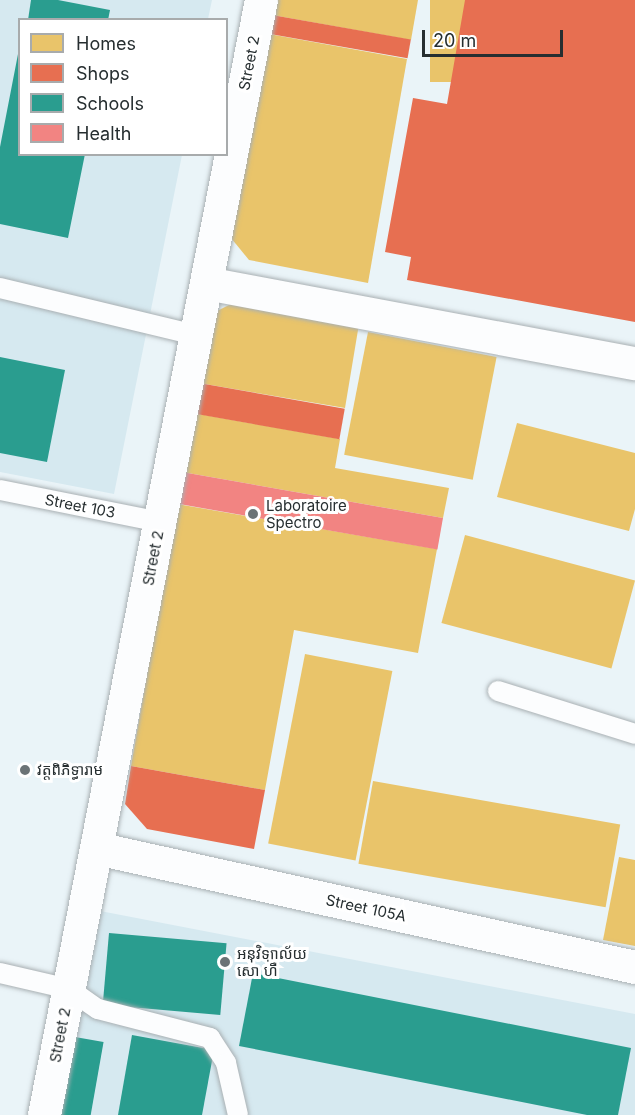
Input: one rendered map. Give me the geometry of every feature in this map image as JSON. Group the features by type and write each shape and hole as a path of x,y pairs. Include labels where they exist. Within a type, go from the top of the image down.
{"street":[{"name":"Street 2","path":"44,1115 261,0"},
{"path":"206,283 635,363"},
{"name":"Street 105A","path":"96,848 635,967"}],"lane":[{"path":"0,288 196,335"},
{"name":"Street 103","path":"0,490 160,522"},
{"path":"498,691 635,734"},
{"path":"0,973 69,989 98,1009 210,1038 226,1063 238,1115"}],"shaded area":[{"path":"0,0 212,0 208,18 18,18 18,156 182,156 114,494 0,472"},
{"name":"អនុវិទ្យាល័យ សោ ហឺ","path":"95,910 635,1014 635,1115 55,1115"}],"building: Homes":[{"path":"275,0 418,0 411,40 272,15"},
{"path":"430,0 465,0 465,82 430,82"},
{"path":"269,34 407,59 368,283 249,260 231,238"},
{"path":"243,298 360,318 345,408 199,383 211,314"},
{"path":"368,332 497,357 473,480 344,455"},
{"path":"193,413 340,439 335,468 449,488 443,518 182,472"},
{"path":"517,423 635,453 635,509 629,531 497,497"},
{"path":"177,504 437,549 418,653 294,630 265,790 131,766"},
{"path":"465,535 635,581 611,668 441,623"},
{"path":"305,654 392,671 356,860 268,843"},
{"path":"373,781 620,825 606,907 358,864"},
{"path":"619,857 635,860 635,946 603,940"}],"building: Shops":[{"path":"465,0 635,0 635,322 407,280 411,257 385,252 413,98 447,104"},
{"path":"272,15 411,39 408,58 269,34"},
{"path":"199,383 345,409 339,439 194,414"},
{"path":"131,766 265,790 254,849 147,829 125,804"}],"building: Schools":[{"path":"31,0 58,0 110,10 108,18 28,18"},
{"path":"18,54 18,156 85,156 68,238 0,224 0,147"},
{"path":"0,357 65,370 47,462 0,453"},
{"path":"109,933 227,943 220,1015 103,1005"},
{"path":"253,973 631,1048 618,1115 587,1115 239,1046"},
{"path":"132,1035 214,1050 202,1115 118,1115"},
{"path":"75,1037 104,1042 91,1115 61,1115"}],"building: Health":[{"path":"182,472 443,518 437,550 176,504"}],"place":[{"name":"Laboratoire Spectro","path":"253,514"},
{"name":"វត្តពិភិទ្ធារាម","path":"25,770"},
{"name":"អនុវិទ្យាល័យ សោ ហឺ","path":"225,962"}]}
